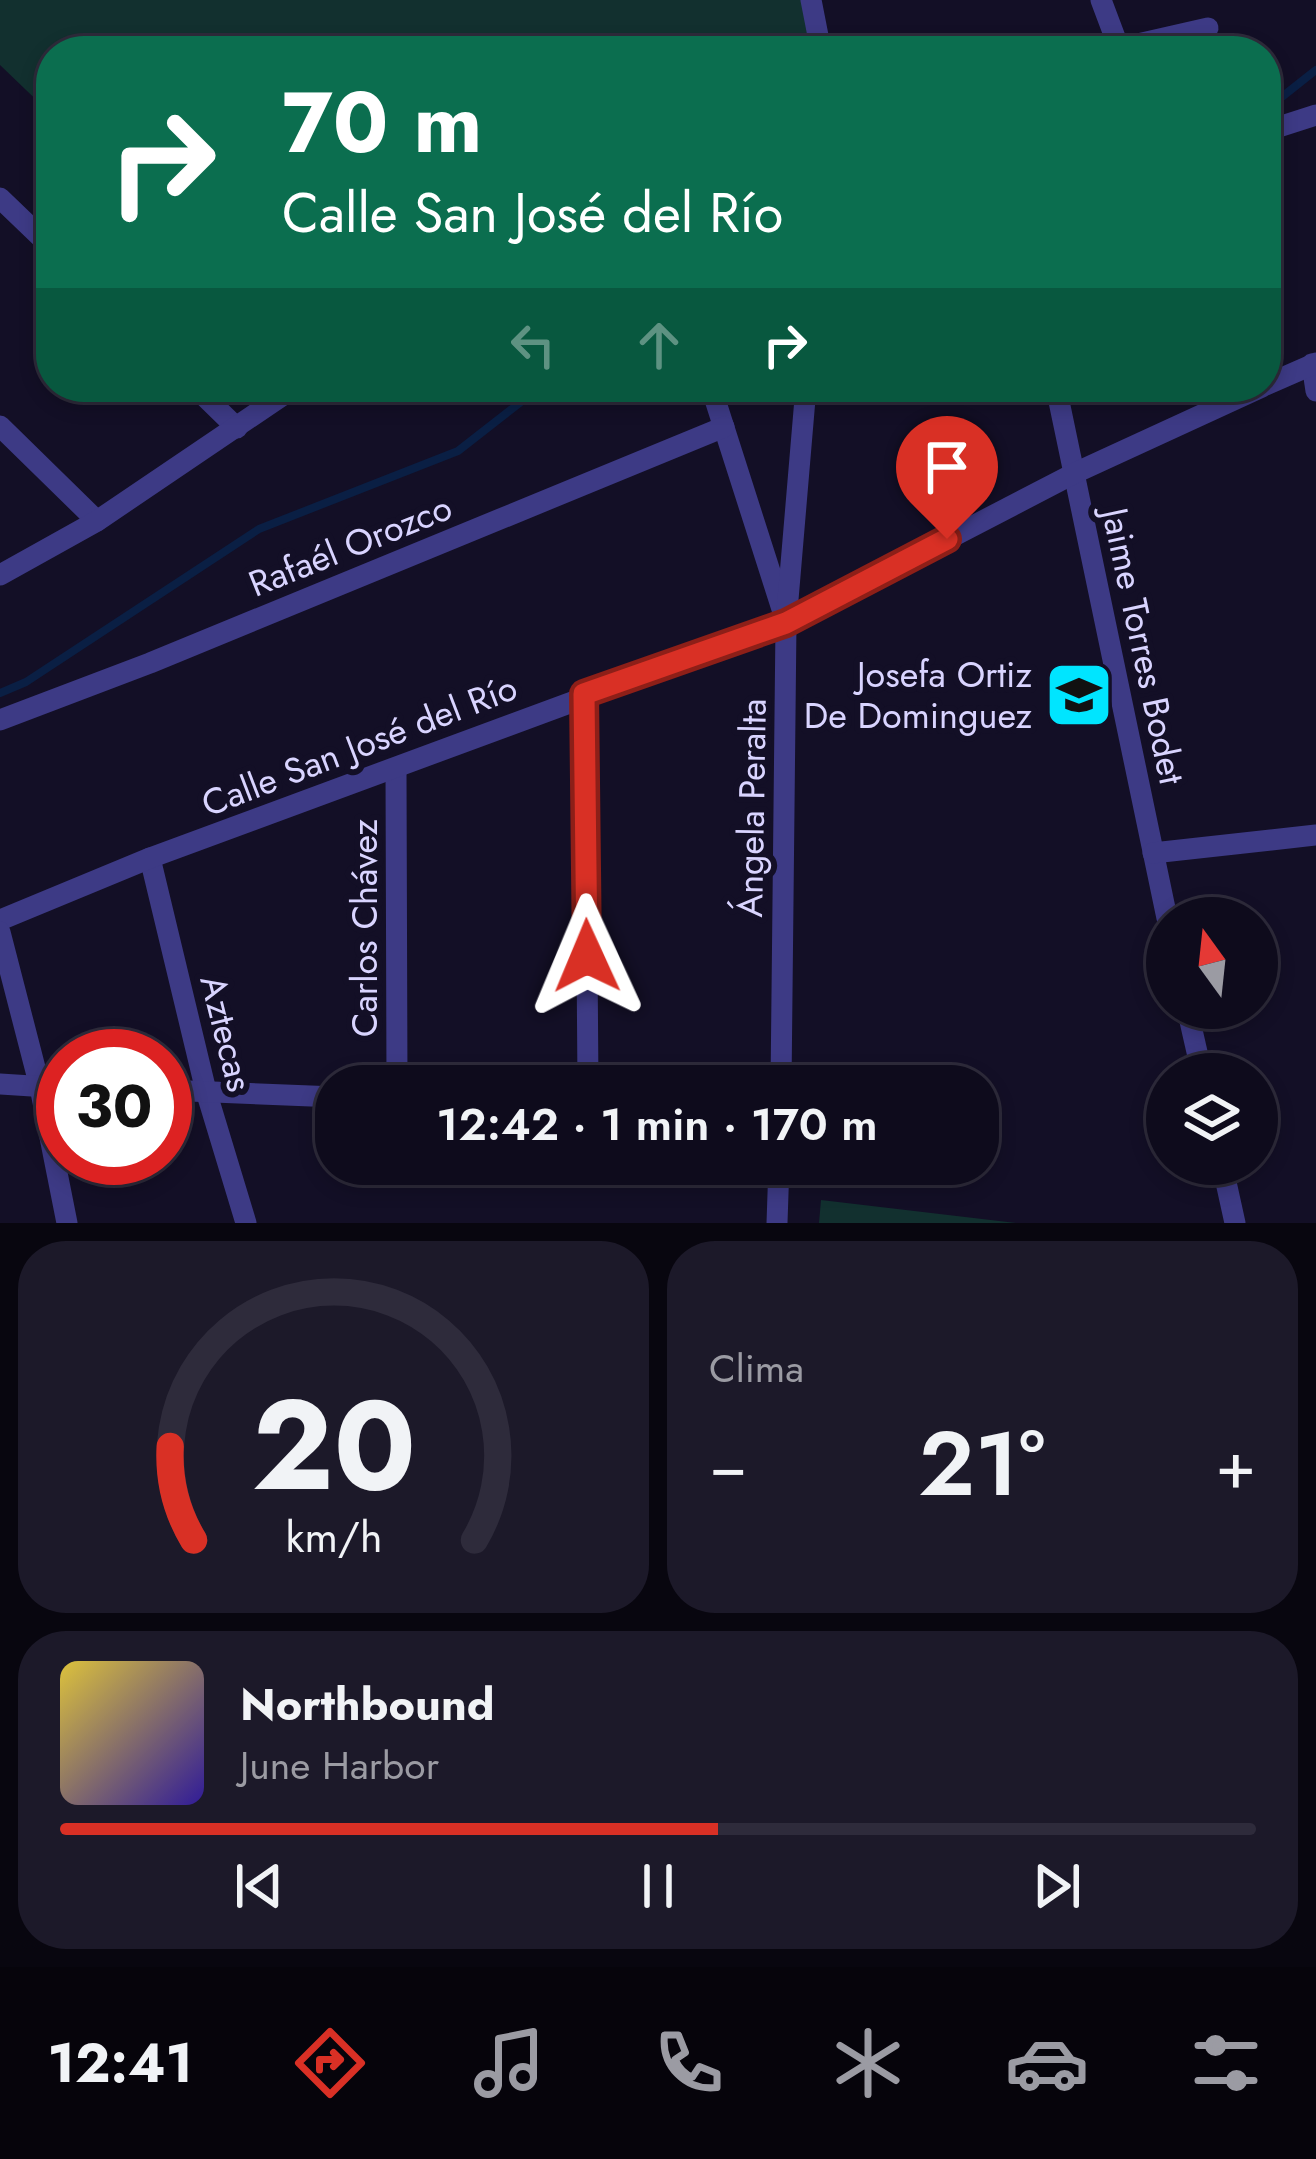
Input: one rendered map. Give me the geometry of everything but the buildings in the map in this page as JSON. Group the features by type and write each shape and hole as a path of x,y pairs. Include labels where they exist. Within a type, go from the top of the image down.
{"street":[{"path":"811,0 818,36"},
{"path":"1101,0 1110,36"},
{"path":"1173,36 1208,28"},
{"path":"1281,126 1316,116"},
{"path":"0,198 36,233"},
{"path":"1314,364 1316,391"},
{"name":"Calle San José del Río","path":"1281,379 1314,364"},
{"path":"210,402 237,428"},
{"path":"0,575 97,521 274,402"},
{"path":"716,402 786,623"},
{"name":"Ángela Peralta","path":"781,1065 786,623 805,402"},
{"name":"Jaime Torres Bodet","path":"1060,402 1162,897"},
{"name":"Calle San José del Río","path":"0,920 150,858 396,770 584,694 786,623 1075,473 1229,402"},
{"path":"0,426 97,521"},
{"name":"Rafaél Orozco","path":"0,720 724,427"},
{"path":"584,694 588,1065"},
{"name":"Carlos Chávez","path":"396,770 398,1065"},
{"path":"1153,853 1316,835"},
{"name":"Aztecas","path":"150,858 206,1091 246,1223"},
{"path":"0,932 36,1040"},
{"path":"0,1084 36,1087"},
{"path":"192,1091 315,1096"},
{"path":"63,1185 67,1223"},
{"path":"777,1223 778,1185"},
{"path":"1227,1185 1235,1223"}],"green space":[{"path":"0,0 809,0 817,36 36,36 36,100 0,65"},
{"path":"821,1200 1016,1223 819,1223"}],"waterway":[{"path":"1281,98 1316,70"},
{"path":"0,693 26,682 259,529 458,451 521,402"}],"place":[{"name":"Josefa Ortiz De Dominguez","path":"1079,695"}],"route":[{"path":"587,956 584,694 786,623 947,539"}]}
